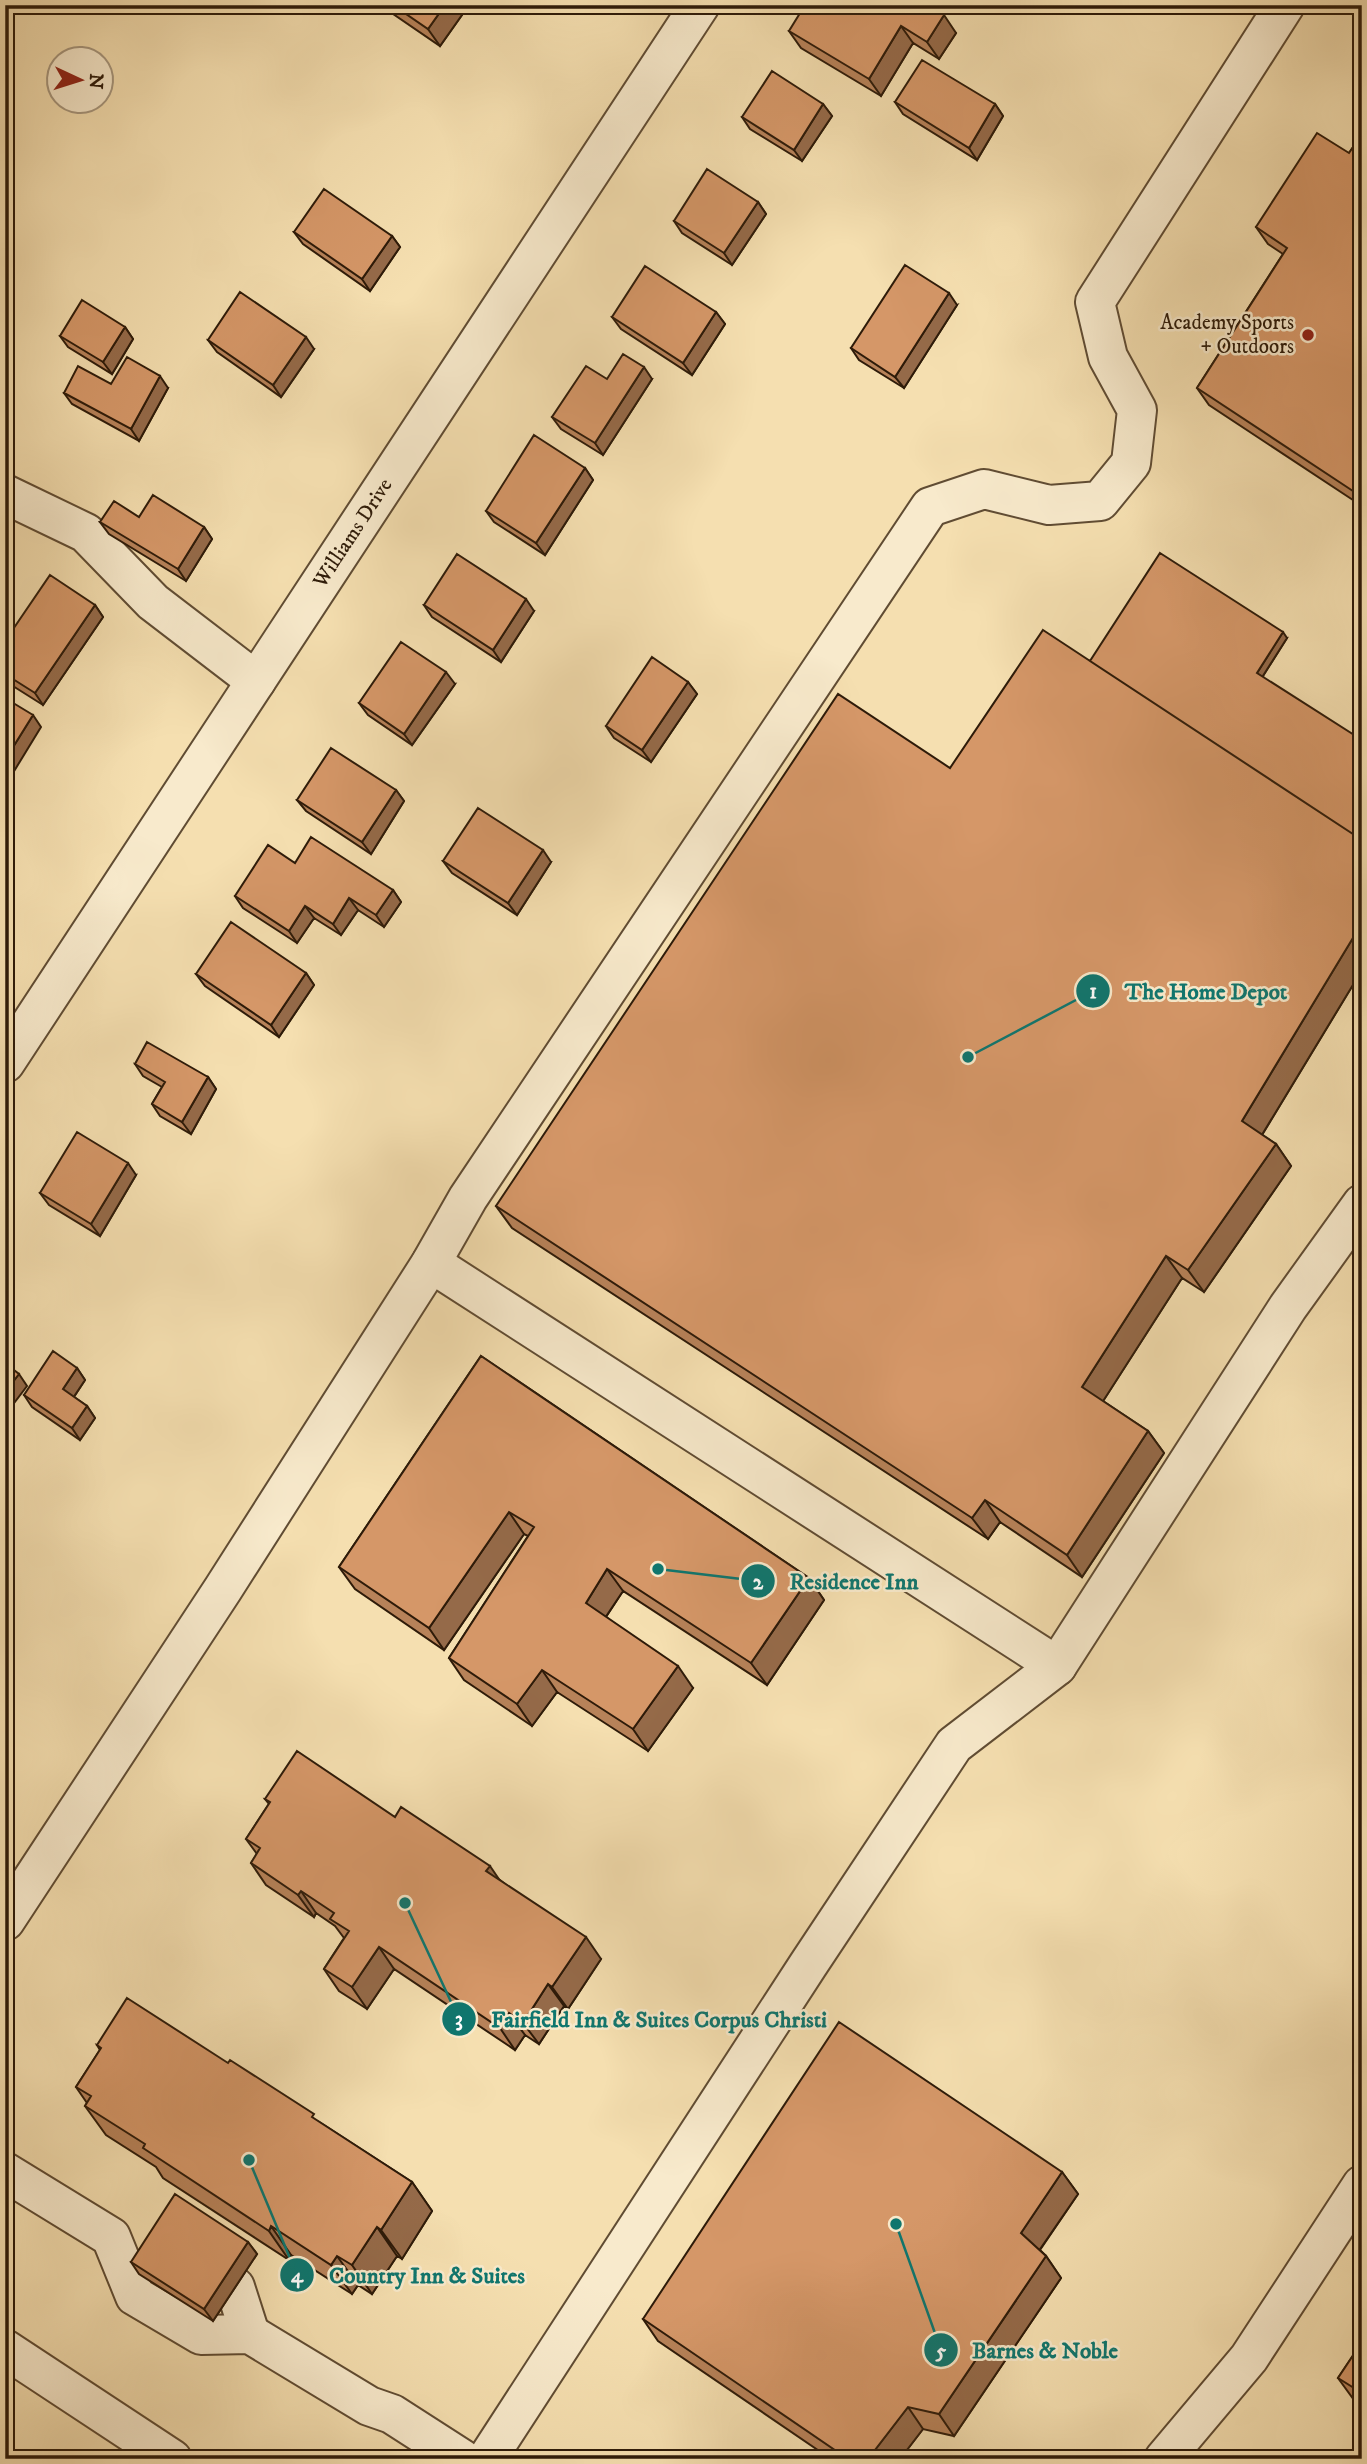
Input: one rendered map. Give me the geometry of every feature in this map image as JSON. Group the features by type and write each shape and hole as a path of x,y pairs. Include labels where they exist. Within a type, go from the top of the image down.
{"street":[{"name":"Williams Drive","path":"5,1063 700,5"},
{"path":"5,1921 223,1589 431,1263 468,1198 930,507 984,489 1049,505 1100,501 1132,463 1137,410 1108,357 1095,302 1285,5"},
{"path":"5,494 86,533 153,602 256,681"},
{"path":"487,2459 954,1745 1057,1666 1288,1307 1362,1204"},
{"path":"431,1263 1057,1666"},
{"path":"5,2172 130,2238 135,2296 201,2335 250,2334 369,2406 392,2414 462,2459"},
{"path":"1164,2459 1249,2358 1362,2185"},
{"path":"235,2287 250,2334"},
{"path":"5,2349 172,2459"}],"building":[{"path":"393,5 445,5 428,29"},
{"path":"805,5 927,5 944,15 927,42 901,26 869,79 789,31"},
{"path":"922,60 995,104 969,148 895,102"},
{"path":"772,71 823,104 794,150 742,117"},
{"name":"Academy Sports + Outdoors","path":"1317,133 1349,153 1362,134 1362,497 1197,388 1287,248 1256,227"},
{"path":"707,169 758,202 724,253 674,221"},
{"path":"324,189 392,236 362,279 294,232"},
{"path":"905,265 949,293 895,377 851,348"},
{"path":"645,266 716,312 683,363 612,317"},
{"path":"240,292 306,337 273,385 208,340"},
{"path":"82,300 125,327 103,362 60,336"},
{"path":"623,354 644,367 595,443 552,417 586,366 607,379"},
{"path":"127,357 160,376 131,429 64,393 78,366 111,384"},
{"path":"534,435 585,468 536,543 486,511"},
{"path":"153,495 204,527 178,569 100,522 114,501 139,517"},
{"path":"1160,553 1283,632 1257,673 1362,740 1362,840 1090,661"},
{"path":"457,554 526,599 493,650 424,605"},
{"path":"50,575 95,605 35,693 5,674 5,641"},
{"path":"1043,630 1362,840 1362,923 1242,1121 1276,1144 1188,1270 1166,1256 1082,1387 1148,1431 1067,1555 985,1500 972,1518 496,1206 838,694 950,768"},
{"path":"401,642 446,672 404,734 359,703"},
{"path":"652,657 688,682 642,750 606,726"},
{"path":"5,698 33,715 5,760"},
{"path":"331,748 396,790 362,842 297,800"},
{"path":"478,808 543,850 508,903 443,861"},
{"path":"311,837 393,890 376,915 349,898 333,924 305,906 289,931 235,896 268,845 295,863"},
{"path":"231,922 306,973 271,1025 196,974"},
{"path":"147,1042 208,1077 182,1122 152,1104 165,1082 135,1064"},
{"path":"77,1132 128,1163 91,1224 40,1193"},
{"path":"53,1351 77,1368 63,1389 87,1406 72,1428 24,1395"},
{"path":"481,1356 809,1578 751,1663 607,1569 586,1603 678,1666 633,1729 542,1670 517,1704 449,1658 534,1527 509,1512 429,1628 339,1567"},
{"path":"5,1363 19,1374 5,1392"},
{"path":"297,1751 395,1817 401,1807 490,1866 486,1871 586,1937 552,1987 548,1984 523,2023 509,2013 500,2028 379,1947 352,1987 324,1969 349,1931 330,1919 334,1913 301,1891 298,1895 251,1863 260,1848 246,1839 270,1802 265,1799"},
{"path":"127,1998 314,2114 312,2117 412,2182 381,2230 377,2227 352,2265 337,2256 331,2265 271,2226 269,2231 143,2148 145,2144 85,2106 91,2096 76,2087 101,2048 97,2045"},
{"path":"839,2022 1062,2172 1021,2233 1046,2256 939,2414 908,2407 868,2459 848,2459 643,2319"},
{"path":"175,2194 248,2242 204,2309 131,2262"},
{"path":"1362,2342 1362,2393 1338,2378"}],"place":[{"name":"Academy Sports + Outdoors","path":"1308,335"},
{"name":"The Home Depot","path":"968,1057"},
{"name":"Residence Inn","path":"658,1569"},
{"name":"Fairfield Inn & Suites Corpus Christi","path":"405,1903"},
{"name":"Country Inn & Suites","path":"249,2160"},
{"name":"Barnes & Noble","path":"896,2224"}]}
